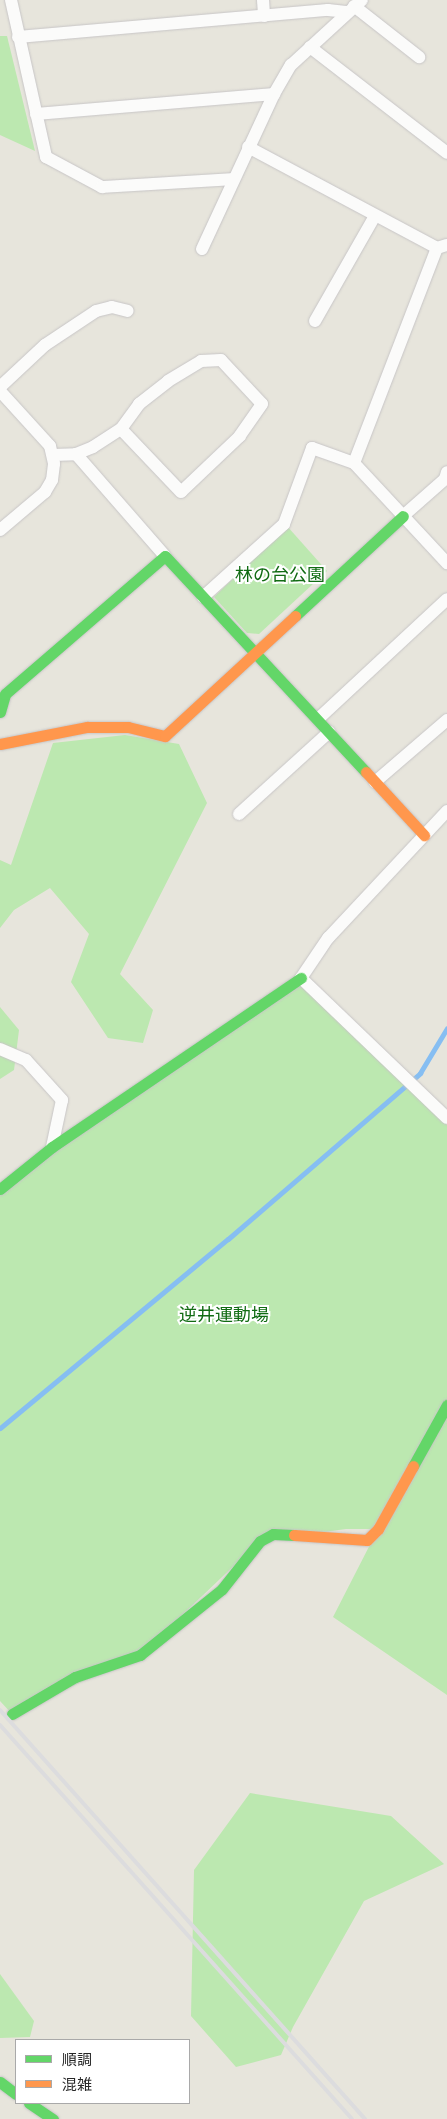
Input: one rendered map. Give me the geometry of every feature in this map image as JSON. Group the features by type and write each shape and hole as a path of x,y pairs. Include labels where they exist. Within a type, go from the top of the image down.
{"street":[{"path":"11,0 46,157 102,188 232,179"},
{"path":"263,0 264,16"},
{"path":"18,38 354,6 419,57"},
{"path":"202,249 232,179 274,94 292,65 354,6"},
{"path":"310,46 447,154"},
{"path":"36,114 274,94"},
{"path":"248,148 375,216 442,246 354,463"},
{"path":"315,321 375,216"},
{"path":"0,530 45,492 52,480 53,455 50,446 0,391 45,345 96,311 112,307 128,310"},
{"path":"53,455 76,454 121,429 140,404 168,381 201,361 220,360 262,404 240,436 181,492 121,429"},
{"path":"203,597 284,524 312,448 354,463 447,563"},
{"path":"76,454 165,556 424,835"},
{"path":"0,744 87,727 128,727 165,736 445,479 447,472"},
{"path":"0,712 5,694 165,556"},
{"path":"318,719 447,599"},
{"path":"375,782 447,720"},
{"path":"240,814 329,732"},
{"path":"0,1189 52,1148 301,978 328,938 447,811"},
{"path":"301,978 447,1118"},
{"path":"0,1049 26,1060 62,1100 52,1148"},
{"path":"12,1714 76,1677 140,1655 222,1589 260,1541 272,1534 367,1540 378,1529 447,1405"},
{"path":"0,2082 15,2093"},
{"path":"30,2104 53,2119"}],"green space":[{"path":"0,36 7,36 35,151 0,135"},
{"name":"林の台公園","path":"287,526 327,571 259,634 247,633 214,597"},
{"path":"125,735 179,744 207,803 120,974 153,1010 143,1043 108,1038 71,982 89,934 50,888 14,910 0,928 0,860 11,865 53,743"},
{"name":"逆井運動場","path":"301,978 396,1068 447,1125 447,1695 333,1617 378,1529 346,1529 260,1541 140,1655 12,1714 0,1701 0,1189"},
{"path":"0,1007 19,1030 14,1070 0,1079"},
{"path":"250,1793 391,1816 444,1864 364,1901 293,2027 281,2055 236,2067 191,2016 194,1870"},
{"path":"0,1974 34,2021 30,2037 0,2038"}],"waterway":[{"path":"0,1428 228,1239 420,1073 447,1028"}],"railway":[{"path":"0,1710 365,2119"},
{"path":"0,1725 352,2119"}],"traffic: fast":[{"path":"295,616 403,516"},
{"path":"0,712 5,694 165,556 366,772"},
{"path":"0,1189 52,1147 301,978"},
{"path":"413,1466 447,1405"},
{"path":"12,1714 75,1677 140,1655 222,1589 260,1541 273,1534 294,1535"},
{"path":"0,2082 15,2093"},
{"path":"30,2104 53,2119"}],"traffic: slow":[{"path":"0,744 87,727 128,727 165,736 295,616"},
{"path":"366,772 424,835"},
{"path":"294,1535 367,1540 378,1529 413,1466"}]}
